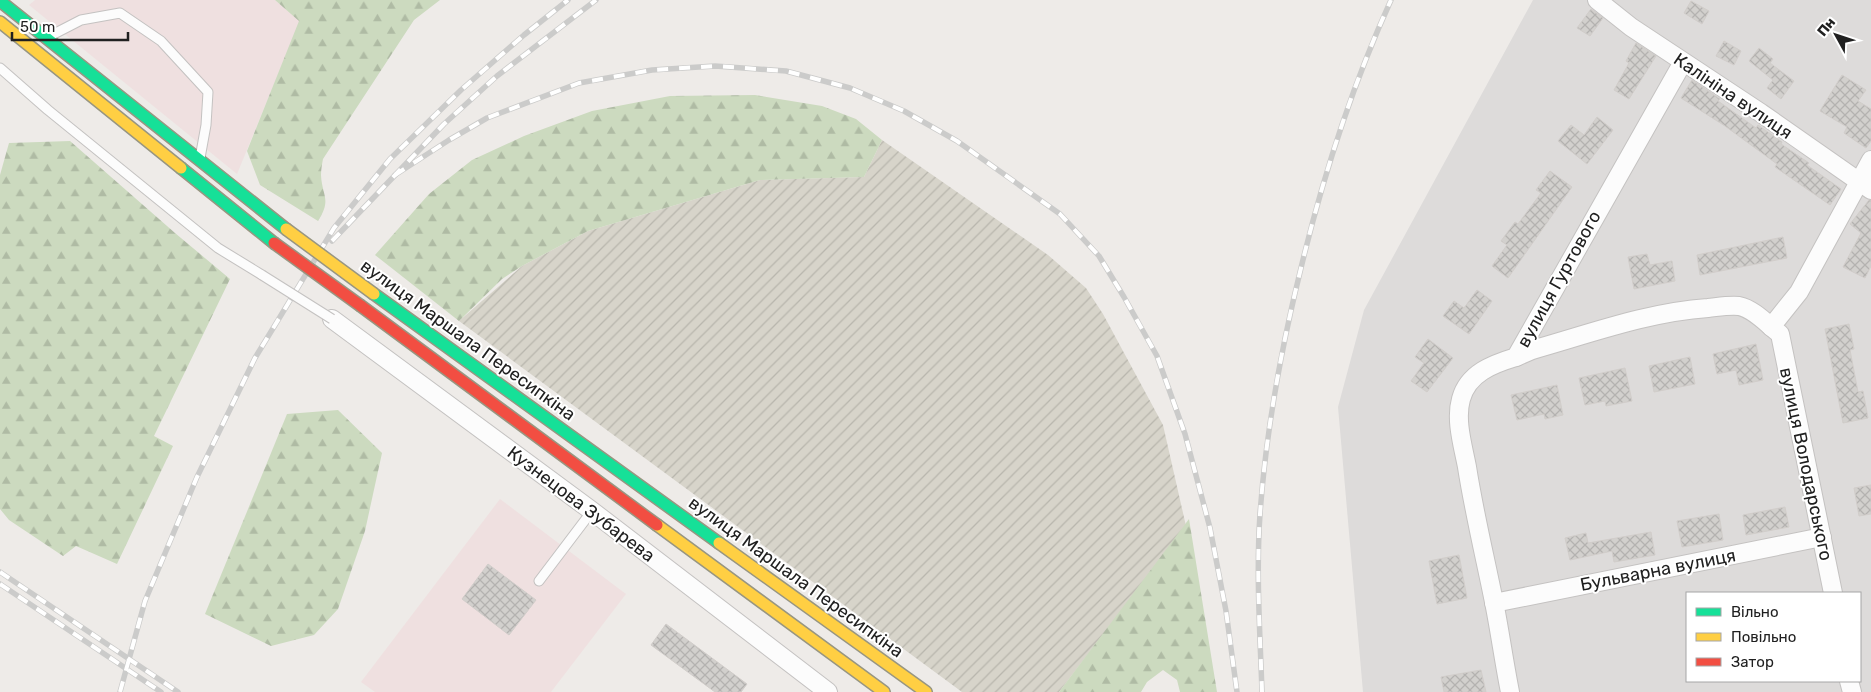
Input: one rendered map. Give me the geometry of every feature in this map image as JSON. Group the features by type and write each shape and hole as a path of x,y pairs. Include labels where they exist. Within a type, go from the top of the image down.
{"main road":[{"name":"вулиця Маршала Пересипкіна","path":"0,1 286,229 926,692"},
{"name":"вулиця Маршала Пересипкіна","path":"0,22 274,243 884,692"}],"street":[{"name":"Калініна вулиця","path":"1597,0 1631,27 1865,185"},
{"name":"вулиця Гуртового","path":"1510,692 1473,504 1459,409 1461,397 1468,383 1479,373 1494,364 1516,357 1683,62"},
{"path":"1516,357 1532,350 1619,325 1693,309 1740,306 1754,314 1775,331 1865,185 1871,160"},
{"name":"Кузнецова Зубарева","path":"332,319 592,511 828,692"},
{"name":"вулиця Володарського","path":"1775,331 1833,592"},
{"name":"Бульварна вулиця","path":"1494,603 1822,537"}],"lane":[{"path":"46,38 81,20 120,13 160,41 208,92 206,125 199,160"},
{"path":"0,68 48,110 218,248 332,319"},
{"path":"539,581 592,511"}],"shaded area":[{"path":"35,0 275,0 300,21 237,174 29,5"},
{"path":"1533,0 1871,0 1871,692 1363,692 1338,407 1364,310"},
{"path":"882,140 1048,255 1086,288 1103,314 1163,425 1186,526 1059,692 962,692 459,321 522,266 588,231 760,180 864,177"},
{"path":"500,499 626,594 551,692 375,692 361,682"}],"green space":[{"path":"275,0 440,0 414,20 323,159 321,175 325,207 318,221 260,185 247,151 299,21"},
{"path":"755,95 822,106 856,119 882,140 864,177 760,180 588,231 522,266 502,279 459,321 375,255 429,194 472,160 524,136 592,111 670,96"},
{"path":"70,141 230,279 154,436 173,446 117,564 76,546 63,556 9,520 0,509 0,175 9,143"},
{"path":"338,410 382,453 365,531 338,609 314,635 271,646 205,614 287,414"},
{"path":"1189,519 1217,692 1180,692 1177,680 1163,670 1147,682 1141,692 1059,692"}],"building":[{"path":"1691,1 1709,11 1702,24 1684,13"},
{"path":"1591,9 1603,18 1590,36 1577,28"},
{"path":"1724,41 1741,51 1734,65 1716,56"},
{"path":"1636,43 1656,56 1629,99 1614,90 1629,63 1626,61"},
{"path":"1759,48 1773,59 1770,63 1794,81 1781,99 1767,88 1773,80 1749,61"},
{"path":"1842,75 1866,90 1858,101 1871,109 1871,141 1866,148 1844,133 1847,127 1820,111"},
{"path":"1692,80 1720,99 1718,101 1756,128 1758,125 1782,142 1781,144 1809,163 1807,165 1841,189 1830,205 1775,167 1777,164 1725,126 1681,98"},
{"path":"1597,117 1613,130 1587,164 1558,141 1571,125 1584,135"},
{"path":"1550,171 1572,187 1508,278 1492,266 1507,245 1501,241 1515,222 1518,224 1541,193 1536,190"},
{"path":"1869,200 1871,200 1871,266 1865,278 1843,267 1861,233 1850,224"},
{"path":"1783,237 1787,258 1700,275 1697,255"},
{"path":"1647,254 1650,265 1672,261 1675,281 1634,289 1628,257"},
{"path":"1477,290 1492,301 1469,334 1443,316 1454,301 1464,308"},
{"path":"1849,324 1854,349 1850,350 1858,392 1863,391 1868,418 1843,423 1825,329"},
{"path":"1428,339 1453,358 1427,392 1411,381 1424,363 1415,357"},
{"path":"1756,344 1763,380 1739,385 1736,370 1717,374 1713,354"},
{"path":"1690,357 1695,384 1654,392 1649,366"},
{"path":"1625,368 1632,401 1606,406 1605,401 1585,405 1579,378"},
{"path":"1557,385 1563,415 1545,419 1544,414 1517,420 1511,395"},
{"path":"1871,485 1871,514 1859,516 1854,488"},
{"path":"1785,507 1789,527 1746,535 1743,515"},
{"path":"1719,514 1723,540 1682,547 1677,521"},
{"path":"1651,532 1655,555 1614,562 1612,551 1570,560 1565,538 1586,533 1588,543"},
{"path":"1459,555 1467,598 1437,604 1429,561"},
{"path":"488,564 536,600 509,635 462,599"},
{"path":"666,624 747,684 741,692 715,692 651,645"},
{"path":"1481,670 1486,692 1444,692 1441,677"}],"railway":[{"path":"120,692 145,601 197,477 255,358 334,228 390,159 461,90 524,35 568,0"},
{"path":"332,241 444,124 497,76 596,0"},
{"path":"1262,692 1258,581 1260,514 1270,421 1281,360 1301,268 1329,165 1351,98 1391,0"},
{"path":"395,175 487,118 579,83 652,70 715,66 786,71 850,88 904,111 957,141 1060,214 1099,256 1157,356 1185,434 1210,528 1226,611 1237,692"},
{"path":"0,572 178,692"},
{"path":"0,584 161,692"}],"traffic: fast":[{"path":"0,1 286,229"},
{"path":"181,168 274,243"},
{"path":"374,294 719,543"}],"traffic: slow":[{"path":"0,22 181,168"},
{"path":"286,229 374,294"},
{"path":"657,525 884,692"},
{"path":"719,543 926,692"}],"traffic: jam":[{"path":"274,243 361,306"},
{"path":"361,306 657,525"}]}
